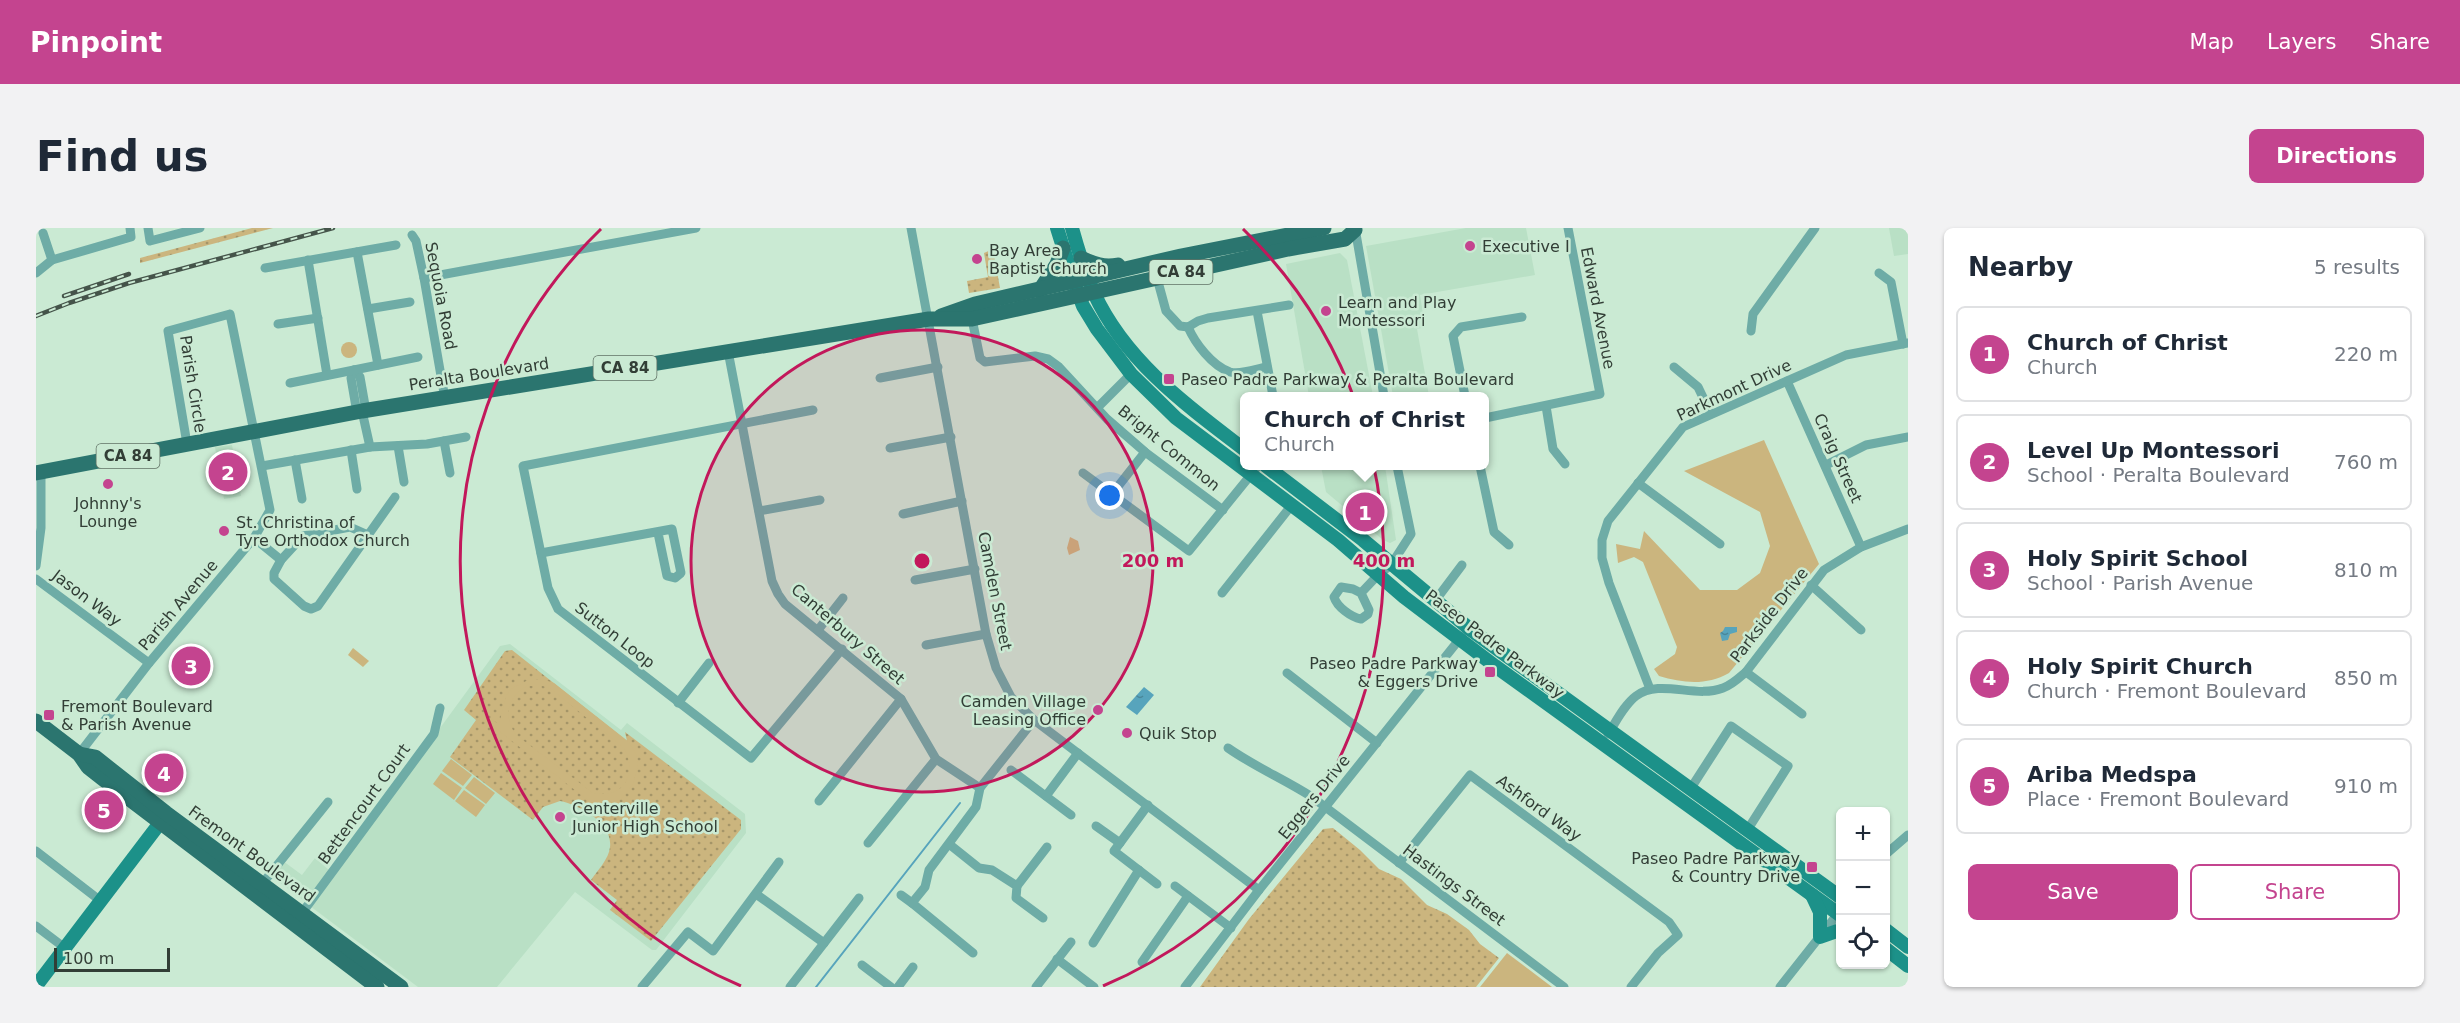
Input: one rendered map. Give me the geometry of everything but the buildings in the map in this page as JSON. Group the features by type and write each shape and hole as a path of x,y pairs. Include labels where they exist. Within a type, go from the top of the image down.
{"main road":[{"name":"Paseo Padre Parkway","path":"1057,228 1063,248 1084,288 1114,328 1156,378 1195,412 1240,446"},
{"name":"Paseo Padre Parkway","path":"1072,228 1081,258 1084,288 1097,329 1131,374 1176,418 1240,460"},
{"name":"Peralta Boulevard","path":"38,472 361,412 728,351 929,320 972,319 1084,288 1159,261 1324,228"},
{"name":"Peralta Boulevard","path":"929,320 975,304 1040,290 1084,288 1156,278 1345,239 1356,228"},
{"path":"1040,290 1057,264 1063,248"},
{"path":"1081,258 1095,265 1108,267 1147,258 1159,261"},
{"name":"Paseo Padre Parkway","path":"1255,470 1291,506 1338,540 1377,575 1460,638 1602,744 1836,910"},
{"name":"Paseo Padre Parkway","path":"1272,470 1363,540 1472,630 1836,894"},
{"name":"Fremont Boulevard","path":"36,721 79,754 95,757 164,819 377,987"},
{"path":"36,986 164,819"},
{"name":"Fremont Boulevard","path":"164,819 262,884 401,987"},
{"path":"1819,881 1836,883"},
{"path":"1811,893 1820,912 1820,937 1836,931"},
{"path":"1890,933 1908,947"},
{"path":"1890,952 1908,966"}],"street":[{"path":"148,228 150,241 200,228"},
{"path":"424,278 696,228"},
{"name":"Camden Street","path":"911,228 986,634 996,668 1011,697 1034,720 1258,890"},
{"path":"1356,228 1383,392"},
{"name":"Edward Avenue","path":"1546,406 1600,394 1568,228"},
{"path":"1751,331 1753,314 1815,228"},
{"path":"43,232 51,260"},
{"path":"36,273 51,260 130,232"},
{"name":"Sequoia Road","path":"412,235 416,241 424,278 445,399"},
{"path":"265,268 396,244"},
{"path":"357,252 378,365"},
{"path":"308,260 327,375"},
{"path":"1879,273 1891,282 1906,343"},
{"path":"1156,278 1166,311 1180,326 1188,327 1208,318 1289,305"},
{"path":"368,309 410,302"},
{"path":"1257,311 1272,392"},
{"name":"Parish Circle","path":"187,444 168,331 230,314 255,432"},
{"path":"1464,392 1453,336 1461,327 1522,317"},
{"path":"278,324 318,318"},
{"name":"Bright Common","path":"972,319 979,355 985,362 1035,356 1048,359 1059,367 1107,419 1144,452 1223,510"},
{"path":"1188,327 1194,341 1220,367 1230,372 1267,367"},
{"name":"Parkmont Drive","path":"1650,689 1609,583 1602,558 1602,540 1608,521 1683,427 1846,355 1906,343"},
{"name":"Canterbury Street","path":"728,351 772,581 778,594 785,604 901,699 936,759 980,788"},
{"path":"290,383 418,357"},
{"path":"880,378 938,367"},
{"path":"1674,367 1698,387 1711,414"},
{"path":"354,370 351,378 370,447"},
{"path":"1098,407 1131,374"},
{"name":"Craig Street","path":"1787,381 1861,547"},
{"path":"1489,417 1546,406 1553,449 1565,464"},
{"path":"743,424 813,410"},
{"name":"Sutton Loop","path":"743,424 523,466 548,588 558,609 751,758 842,649"},
{"name":"Parish Avenue","path":"79,754 149,663 254,538 270,510 255,432"},
{"path":"262,466 370,447 398,446 466,437"},
{"path":"891,448 951,437"},
{"path":"1826,465 1866,446 1908,437"},
{"path":"444,441 450,473"},
{"path":"398,446 404,482"},
{"path":"351,450 357,489"},
{"path":"1112,494 1144,452"},
{"path":"295,460 302,500"},
{"path":"1083,473 1189,551 1255,470"},
{"path":"1361,593 1377,575 1391,565 1411,534 1398,470"},
{"path":"1481,470 1494,532 1509,544"},
{"path":"36,566 40,528 38,472"},
{"path":"1638,483 1720,544"},
{"path":"368,535 350,527 303,536 281,560 274,573 274,579 304,606 311,609 318,606 395,497"},
{"path":"759,511 820,500"},
{"path":"903,514 962,501"},
{"path":"1222,593 1291,506"},
{"path":"541,554 672,529 681,573 675,578 668,576 658,532"},
{"name":"Parkside Drive","path":"1650,689 1711,691 1733,683 1746,672 1824,570 1861,547 1908,529"},
{"path":"254,538 281,560"},
{"path":"1435,601 1462,565"},
{"path":"915,580 975,569"},
{"name":"Jason Way","path":"36,579 149,663"},
{"path":"1811,585 1861,630"},
{"path":"818,630 843,598"},
{"name":"Eggers Drive","path":"1185,987 1258,890 1460,638 1472,630"},
{"path":"926,645 986,634"},
{"path":"678,703 709,663"},
{"path":"1746,672 1802,714"},
{"path":"1287,673 1377,743"},
{"path":"1602,744 1636,696 1650,689"},
{"path":"819,801 901,699"},
{"name":"Bettencourt Court","path":"302,913 434,734 440,708"},
{"path":"912,903 925,887 929,870 976,807 980,788 1034,720"},
{"path":"1691,788 1731,726 1788,766 1748,829"},
{"name":"Hastings Street","path":"1228,748 1253,766 1288,781 1564,987"},
{"path":"1046,796 1078,753"},
{"path":"868,843 936,759"},
{"path":"1011,770 1071,815"},
{"name":"Ashford Way","path":"1399,863 1470,775 1669,922 1678,935 1658,953 1631,987"},
{"name":"Bettencourt Court","path":"262,884 328,802"},
{"path":"1148,805 1114,851 1157,884"},
{"path":"1096,826 1120,843"},
{"path":"1890,851 1908,835"},
{"path":"949,844 979,868 992,870 1017,886"},
{"path":"1043,918 1016,898 1017,886 1047,847"},
{"path":"36,851 102,902"},
{"path":"642,987 688,932 713,951 779,862"},
{"path":"1093,943 1139,870"},
{"path":"1175,886 1231,928"},
{"path":"756,894 825,943"},
{"path":"901,895 973,953"},
{"path":"1142,962 1188,896"},
{"path":"790,987 859,898"},
{"path":"1780,987 1838,915"},
{"path":"36,926 65,948"},
{"path":"1036,987 1071,942"},
{"path":"1057,959 1094,987"},
{"path":"862,965 891,987"},
{"path":"898,987 913,967"}],"shaded area":[{"path":"252,228 273,228 140,263 140,258"},
{"path":"1466,228 1526,228 1535,275 1420,295 1425,327 1417,329 1428,392 1392,392 1366,246"},
{"path":"1889,228 1908,228 1908,254 1894,256"},
{"path":"993,249 1000,288 969,293 967,281 988,277 984,253"},
{"name":"Learn and Play Montessori","path":"1340,253 1347,260 1372,392 1308,392 1286,264"},
{"path":"349,342 357,350 349,358 341,350"},
{"path":"1764,440 1819,564 1729,673 1703,682 1659,676 1654,669 1675,654 1677,647 1643,562 1634,557 1618,563 1616,544 1640,549 1644,531 1700,590 1737,590 1760,573 1770,546 1760,512 1684,471"},
{"path":"232,445 241,496 224,499 215,447"},
{"path":"1322,470 1386,470 1396,540 1390,543 1383,540 1326,492"},
{"path":"1070,537 1078,541 1080,550 1069,555 1067,548"},
{"name":"Centerville Junior High School","path":"510,644 621,730 627,723 745,814 746,833 656,950 652,950 575,892 497,987 418,987 310,906 500,646"},
{"path":"353,648 369,661 363,667 348,655"},
{"path":"512,650 627,741 625,732 741,820 741,829 651,941 610,910 617,900 591,880 605,860 610,847 610,838 606,830 594,816 577,806 560,801 543,807 533,820 450,757 476,720 464,710 505,651"},
{"path":"528,680 545,680 554,683 629,742 636,754 638,766 633,784 621,799 602,804 614,815 612,819 485,720 487,717 499,724 506,696 511,689","holes":["527,686 543,686 551,689 624,748 628,757 629,775 620,788 604,794 593,793 516,735 509,721 511,701 520,690"]},
{"path":"451,759 472,775 463,786 442,771"},
{"path":"441,773 462,788 454,800 433,784"},
{"path":"474,777 495,793 486,804 465,788"},
{"path":"464,790 485,805 476,817 455,801"},
{"path":"1333,828 1379,869 1401,879 1427,905 1447,914 1469,930 1480,944 1499,958 1476,987 1200,987 1249,919 1323,829"},
{"path":"315,858 330,871 307,903 271,876 283,861 302,875"},
{"path":"1507,953 1552,987 1480,987"}],"water":[{"path":"1725,627 1737,627 1737,632 1730,634 1728,640 1722,641 1720,633"},
{"path":"1144,687 1154,695 1137,715 1126,707"}],"waterway":[{"path":"816,987 960,803"}],"railway":[{"path":"36,316 129,283 333,228"},
{"path":"64,296 129,274"}],"place":[{"name":"Executive I","path":"1470,246"},
{"name":"Bay Area Baptist Church","path":"977,259"},
{"name":"Learn and Play Montessori","path":"1326,311"},
{"name":"Paseo Padre Parkway & Peralta Boulevard","path":"1169,379"},
{"name":"Level Up Montessori","path":"228,472"},
{"name":"Johnny's Lounge","path":"108,484"},
{"name":"Church of Christ","path":"1365,512"},
{"name":"St. Christina of Tyre Orthodox Church","path":"224,531"},
{"name":"Holy Spirit School","path":"191,666"},
{"name":"Paseo Padre Parkway & Eggers Drive","path":"1490,672"},
{"name":"Camden Village Leasing Office","path":"1098,710"},
{"name":"Fremont Boulevard & Parish Avenue","path":"49,715"},
{"name":"Quik Stop","path":"1127,733"},
{"name":"Holy Spirit Church","path":"164,773"},
{"name":"Ariba Medspa","path":"104,810"},
{"name":"Centerville Junior High School","path":"560,817"},
{"name":"Paseo Padre Parkway & Country Drive","path":"1812,867"}]}
